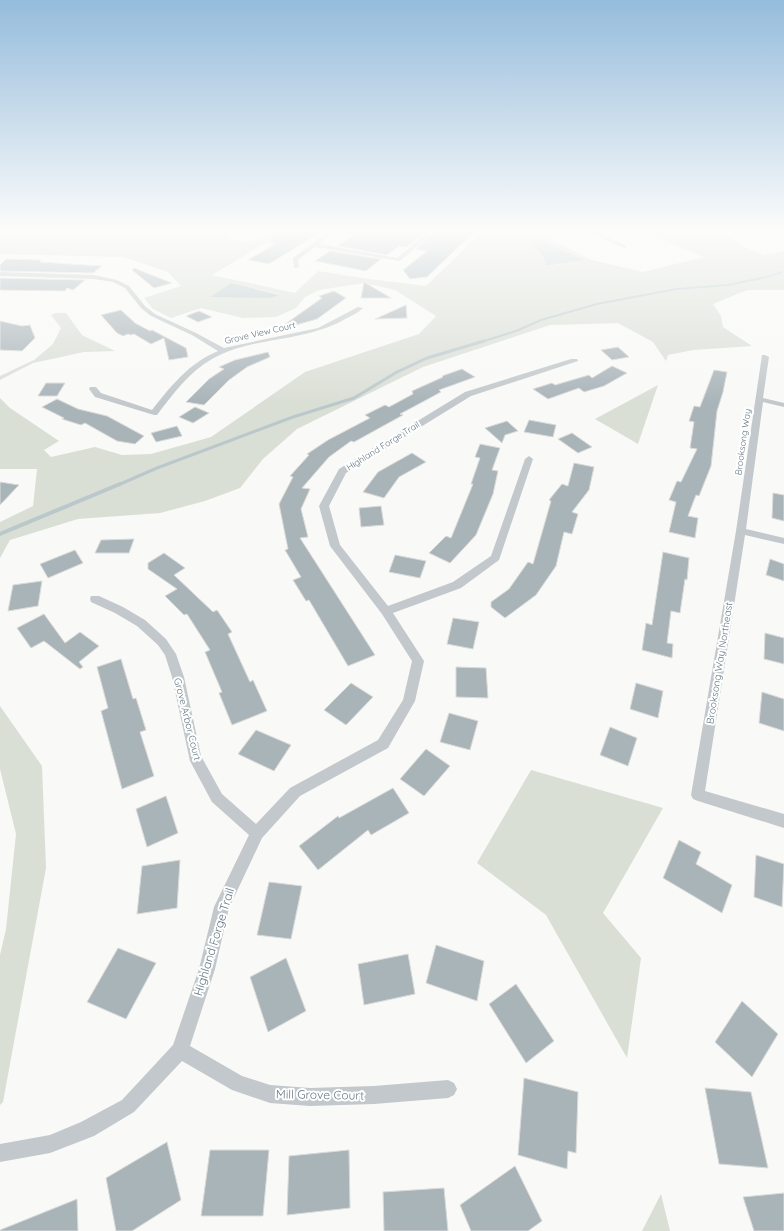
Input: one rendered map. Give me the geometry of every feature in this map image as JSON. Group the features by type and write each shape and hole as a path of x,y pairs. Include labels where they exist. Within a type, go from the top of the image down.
{"street":[{"path":"128,288 143,307 153,315 194,334 224,351"},
{"name":"Grove View Court","path":"94,389 98,395 154,413 179,382 198,364 224,351 248,344 320,329 360,308"},
{"name":"Brooksong Way","path":"740,531 765,357"},
{"name":"Highland Forge Trail","path":"0,1153 50,1144 87,1128 128,1106 180,1050 207,969 222,907 234,878 257,833 295,792 383,744 409,701 418,662 386,611 335,546 324,506 342,471 468,394 574,361"},
{"path":"759,399 784,405"},
{"path":"386,611 457,584 495,558 529,459"},
{"path":"740,531 784,541"},
{"name":"Brooksong Way Northeast","path":"740,531 698,795 784,821"},
{"name":"Grove Arbor Court","path":"95,599 119,610 141,623 162,642 170,654 178,677 195,758 217,798 238,818 257,833"},
{"name":"Mill Grove Court","path":"180,1050 238,1084 270,1094 310,1097 374,1095 448,1089"}],"shaded area":[{"path":"173,288 223,288 211,297 279,295 255,288 274,288 295,293 300,288 329,288 319,290 305,297 296,308 276,317 243,318 201,308 171,318 153,309 144,298"},
{"path":"223,288 253,288 280,295 270,298 210,297"},
{"path":"388,288 784,288 784,290 747,290 713,304 721,316 723,327 752,346 693,350 668,355 666,361 653,342 618,323 550,325 423,367 297,429 263,459 240,488 205,501 160,513 78,519 10,540 0,558 0,522 33,506 37,469 0,469 0,398 10,408 59,441 44,450 51,457 95,447 122,455 151,454 211,437 305,372 419,334 436,316 395,290"},
{"path":"56,313 66,313 82,335 115,351 84,352 33,363 0,380 0,376 34,360 53,344 61,328 51,315"},
{"path":"658,385 638,444 595,419"},
{"path":"0,706 42,766 46,868 3,1102 0,1105 0,955 6,929 16,834 0,769"},
{"path":"531,770 663,808 603,913 641,958 627,1058 546,915 477,863"},
{"path":"661,1194 670,1231 642,1231"}],"building":[{"path":"0,288 67,288 65,291 0,290"},
{"path":"363,288 375,288 391,298 361,298"},
{"path":"334,291 346,298 317,319 282,329 281,327 322,298 319,296"},
{"path":"406,305 407,318 375,319"},
{"path":"121,310 135,323 186,348 188,357 169,360 164,338 151,344 134,334 123,336 117,333 101,315"},
{"path":"199,311 212,317 198,322 186,316"},
{"path":"0,321 22,326 30,325 35,338 22,351 0,350"},
{"path":"618,347 629,357 612,360 601,350"},
{"path":"268,352 270,357 247,367 229,380 204,405 186,402 209,379 224,369 219,367 235,360"},
{"path":"612,366 627,373 604,386 584,392 579,388 548,399 533,389 552,383 555,385 589,375 592,378"},
{"path":"462,369 475,377 439,390 441,392 400,414 403,415 354,442 351,441 329,457 302,488 310,489 301,509 308,537 300,538 375,655 348,666 309,600 306,601 293,580 301,577 285,550 288,549 279,504 293,477 290,476 309,455 307,454 328,440 370,418 365,415 385,405 389,407 413,394 412,391 443,377 442,376"},
{"path":"714,370 727,372 717,411 711,466 699,496 696,495 688,516 698,518 695,538 669,532 676,502 669,500 677,481 681,482 697,449 690,448 694,422 689,421 694,406 700,407"},
{"path":"46,383 65,383 57,396 38,396"},
{"path":"57,399 78,409 107,416 144,436 135,444 117,441 85,423 81,425 62,419 64,418 42,407"},
{"path":"195,407 209,413 193,423 179,417"},
{"path":"529,420 556,425 553,437 524,432"},
{"path":"507,421 518,431 505,435 502,443 485,428"},
{"path":"177,426 182,436 156,442 151,433"},
{"path":"572,433 592,447 578,453 558,439"},
{"path":"480,444 500,448 492,470 498,471 493,494 476,535 450,563 429,553 446,536 451,538 473,484 471,484 480,458 475,457"},
{"path":"412,453 426,462 399,477 384,498 363,492 378,472"},
{"path":"574,463 594,467 589,490 572,512 578,514 572,534 564,532 556,566 536,595 505,618 491,607 491,602 509,589 528,562 533,564 551,501 549,500 562,484 568,486"},
{"path":"0,482 19,485 0,505"},
{"path":"773,493 784,495 784,521 772,518"},
{"path":"381,506 384,525 361,527 359,508"},
{"path":"134,539 129,553 95,553 101,540"},
{"path":"75,550 83,563 48,578 40,564"},
{"path":"663,552 689,558 687,580 685,579 680,613 671,611 667,643 673,644 672,658 642,650 646,623 652,625"},
{"path":"164,553 185,568 174,575 213,612 217,610 232,632 228,634 250,682 253,680 267,711 232,725 219,693 222,692 205,652 210,650 187,614 184,615 165,596 177,589 148,569 148,563"},
{"path":"395,555 426,561 420,578 389,572"},
{"path":"770,559 784,564 784,581 766,575"},
{"path":"42,581 38,606 8,611 13,585"},
{"path":"44,614 65,643 80,632 99,646 79,662 83,667 80,669 44,641 31,648 17,628"},
{"path":"453,618 479,622 473,649 447,644"},
{"path":"765,633 784,638 784,664 764,659"},
{"path":"121,659 133,699 136,698 146,730 140,732 154,776 122,789 101,711 108,708 97,667"},
{"path":"456,667 486,668 488,698 456,697"},
{"path":"351,683 373,697 346,725 324,710"},
{"path":"636,683 663,691 658,718 630,709"},
{"path":"762,692 784,699 784,731 759,723"},
{"path":"449,713 478,721 470,750 440,742"},
{"path":"610,727 637,738 628,766 600,755"},
{"path":"256,730 291,745 274,771 238,754"},
{"path":"426,749 450,766 424,796 400,779"},
{"path":"393,788 409,813 371,835 368,830 318,870 299,846 338,816 339,818"},
{"path":"166,796 178,833 147,847 136,809"},
{"path":"679,840 701,852 696,864 732,885 722,913 663,878"},
{"path":"756,855 784,864 782,907 754,897"},
{"path":"180,860 177,908 137,914 142,866"},
{"path":"269,882 302,886 291,939 257,935"},
{"path":"436,945 484,961 477,1001 426,983"},
{"path":"118,948 156,963 126,1019 87,1002"},
{"path":"408,954 415,994 364,1005 358,964"},
{"path":"286,958 306,1011 268,1032 250,977"},
{"path":"516,984 554,1041 526,1063 489,1004"},
{"path":"742,1001 778,1034 752,1077 715,1042"},
{"path":"524,1078 578,1092 576,1153 568,1151 567,1169 518,1155"},
{"path":"705,1088 751,1092 768,1168 719,1164"},
{"path":"167,1142 181,1200 132,1231 116,1231 106,1178"},
{"path":"210,1150 269,1150 263,1216 201,1216"},
{"path":"349,1150 350,1208 287,1215 289,1156"},
{"path":"515,1166 542,1221 528,1231 471,1231 460,1205"},
{"path":"444,1188 448,1231 384,1231 383,1192"},
{"path":"784,1193 784,1231 754,1231 743,1197"},
{"path":"77,1199 78,1231 0,1231 0,1230"}],"waterway":[{"path":"481,342 516,331 541,320 597,304 683,288"},
{"path":"118,485 157,468 293,417 354,398 397,372 427,358 484,341"},
{"path":"0,534 120,484"}]}
